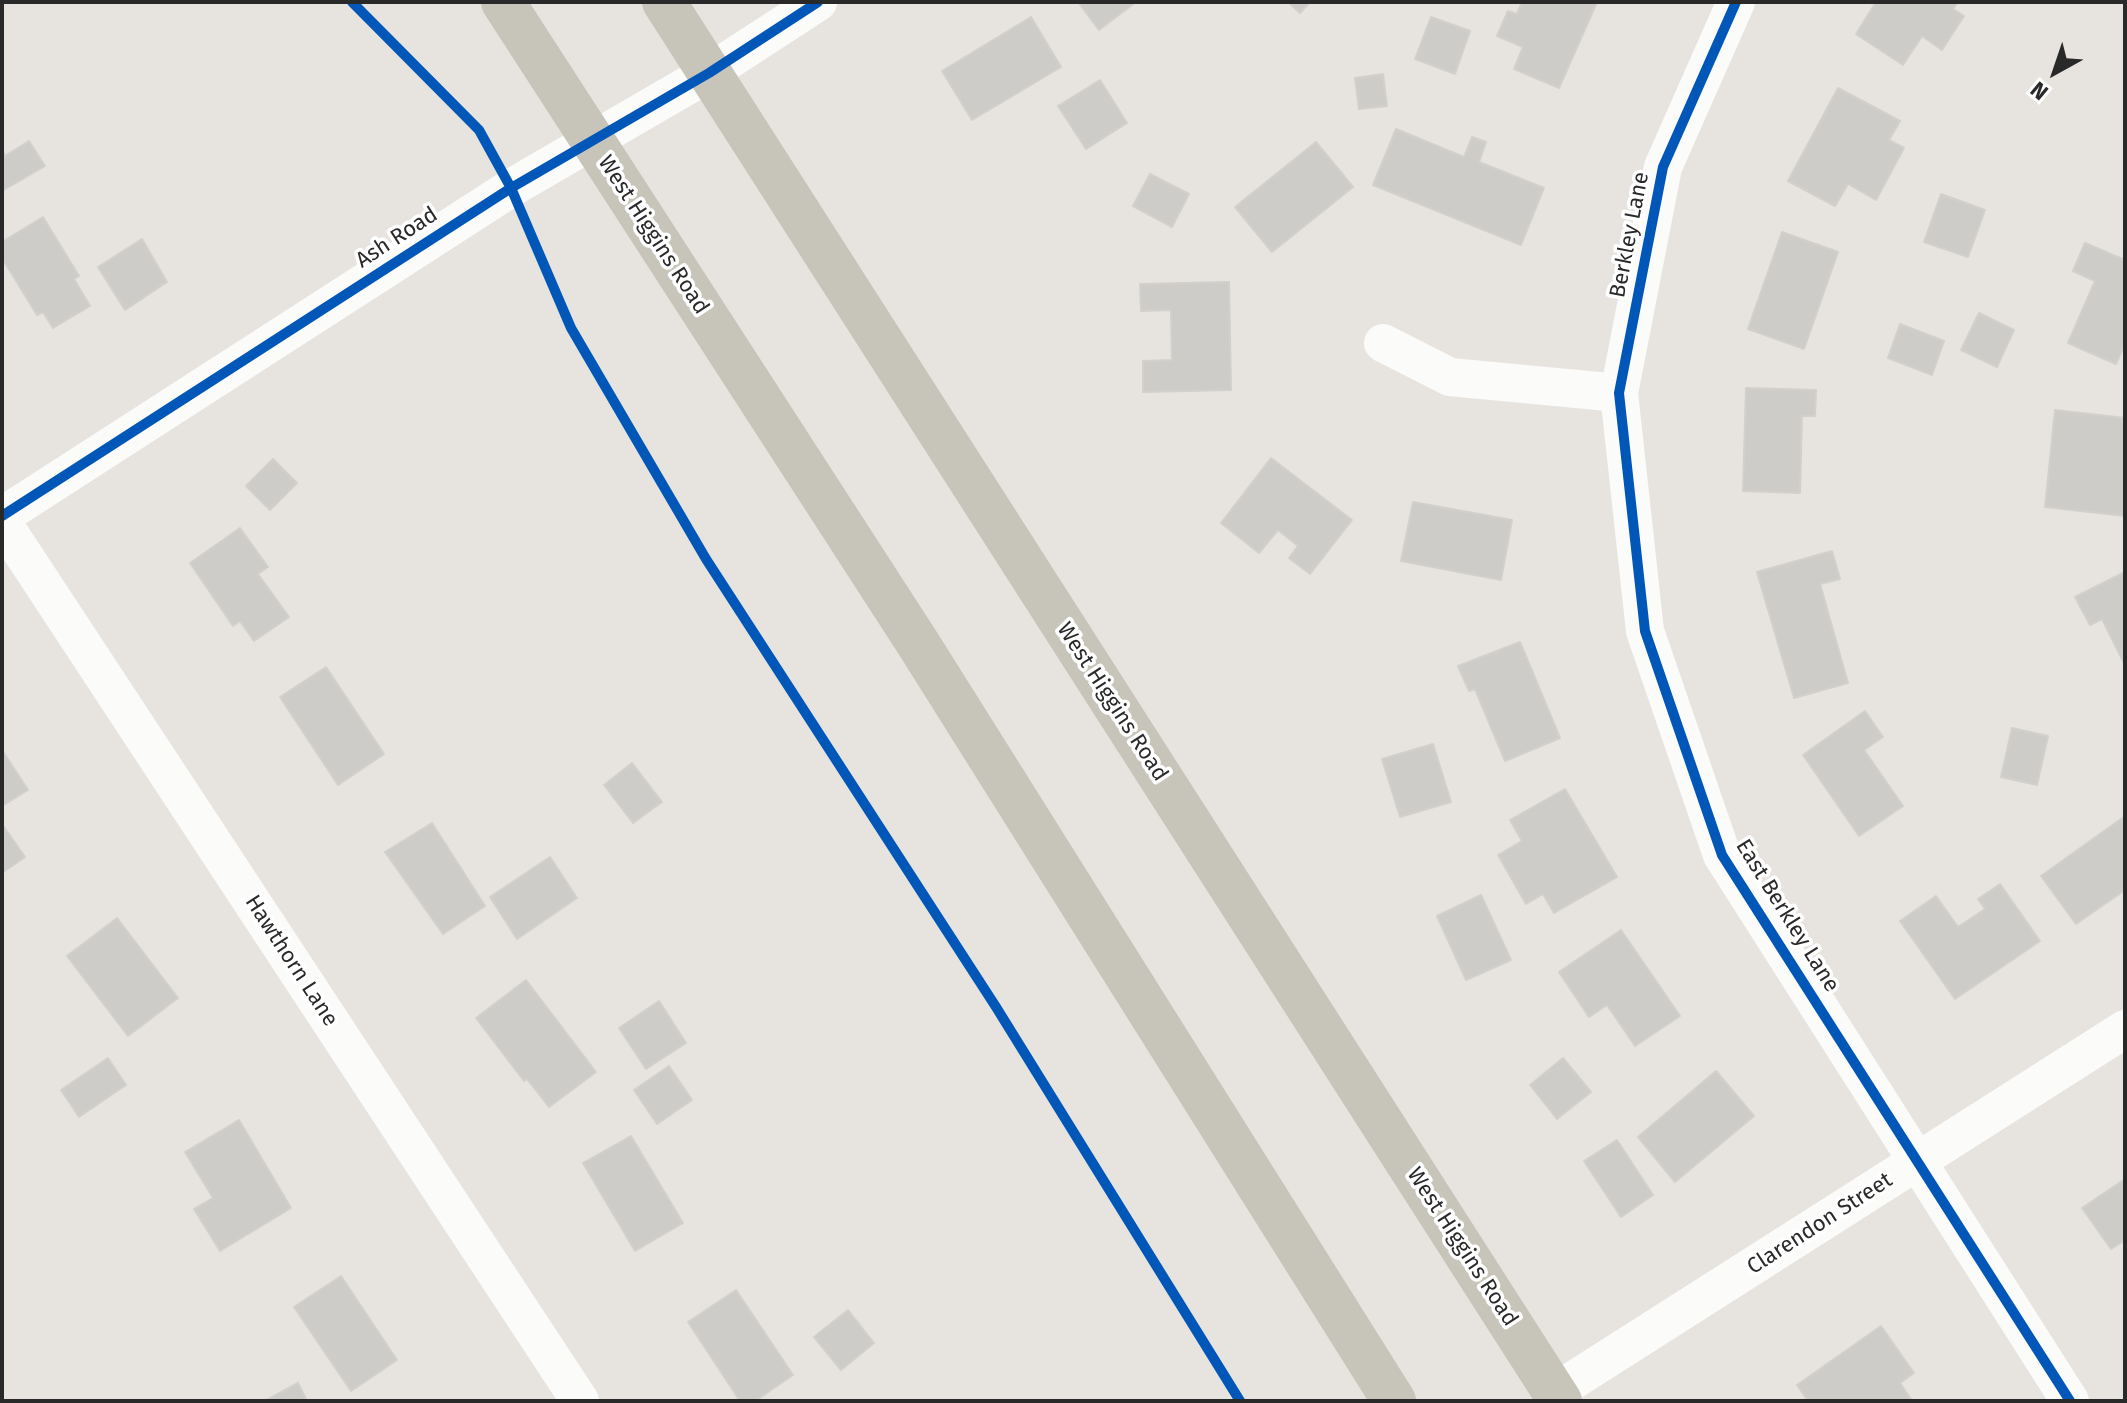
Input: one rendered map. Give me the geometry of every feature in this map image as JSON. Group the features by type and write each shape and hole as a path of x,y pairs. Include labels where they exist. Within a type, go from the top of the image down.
{"main road":[{"name":"West Higgins Road","path":"503,2 927,658 1394,1401"},
{"name":"West Higgins Road","path":"664,2 1558,1397"}],"street":[{"name":"Ash Road","path":"2,519 511,188 709,73 818,2"},
{"name":"Berkley Lane","path":"1619,393 1663,167 1736,2"},
{"path":"1383,343 1450,377 1619,393"},
{"name":"East Berkley Lane","path":"1619,393 1645,631 1722,855 2070,1401"},
{"name":"Hawthorn Lane","path":"2,519 580,1401"},
{"name":"Clarendon Street","path":"1558,1397 2125,1029"}],"building":[{"path":"1078,2 1136,2 1099,30"},
{"path":"1288,2 1310,2 1300,13"},
{"path":"1522,2 1597,2 1559,88 1514,69 1523,47 1497,36 1508,11 1517,14"},
{"path":"1876,2 1958,2 1953,9 1964,16 1942,50 1922,36 1903,65 1856,34"},
{"path":"1031,17 1061,67 972,120 942,71"},
{"path":"1431,17 1470,31 1455,74 1415,59"},
{"path":"1383,74 1387,106 1359,109 1355,78"},
{"path":"1100,80 1127,123 1086,149 1058,106"},
{"path":"1838,88 1900,121 1889,140 1904,148 1876,200 1848,184 1835,206 1788,181"},
{"path":"1396,129 1464,157 1472,137 1486,142 1479,162 1544,188 1521,245 1373,185"},
{"path":"29,141 45,166 2,191 2,150 5,156"},
{"path":"1316,142 1353,187 1272,252 1235,207"},
{"path":"1150,174 1189,194 1172,227 1133,206"},
{"path":"1941,194 1985,210 1968,257 1924,242"},
{"path":"43,217 79,276 74,279 90,306 53,328 43,312 37,315 2,258 2,242"},
{"path":"1782,232 1838,252 1804,349 1748,329"},
{"path":"142,239 167,282 125,310 98,267"},
{"path":"2085,243 2125,260 2125,344 2116,364 2068,343 2095,281 2073,271"},
{"path":"1229,282 1231,390 1143,392 1143,361 1172,360 1171,310 1141,311 1140,284"},
{"path":"1979,313 2014,330 1997,367 1961,350"},
{"path":"1900,324 1944,341 1932,375 1888,358"},
{"path":"1746,388 1816,390 1815,416 1802,416 1800,493 1743,491"},
{"path":"2055,410 2125,418 2125,516 2045,507"},
{"path":"1271,458 1352,520 1310,574 1289,558 1298,546 1278,530 1259,553 1221,523"},
{"path":"273,459 297,483 270,510 246,486"},
{"path":"1413,502 1512,520 1501,580 1401,561"},
{"path":"240,528 268,567 258,574 289,617 254,641 240,621 233,626 190,563"},
{"path":"1832,551 1840,579 1820,584 1848,683 1794,698 1757,572"},
{"path":"2125,572 2125,665 2102,619 2090,625 2075,597"},
{"path":"1520,642 1560,738 1505,761 1475,689 1469,691 1458,666"},
{"path":"326,667 384,754 338,785 280,697"},
{"path":"1865,711 1883,737 1864,750 1903,806 1859,836 1803,755"},
{"path":"2012,728 2048,736 2037,785 2001,777"},
{"path":"1433,744 1451,802 1400,817 1382,759"},
{"path":"2,750 28,790 2,806"},
{"path":"632,763 662,802 633,823 604,785"},
{"path":"1565,789 1617,877 1554,913 1543,894 1526,904 1498,855 1522,841 1510,820"},
{"path":"2125,816 2125,890 2076,924 2041,876"},
{"path":"432,823 485,906 443,934 385,852"},
{"path":"2,824 25,857 2,873"},
{"path":"550,857 577,898 517,939 490,897"},
{"path":"2000,884 2040,941 1955,999 1900,921 1936,896 1958,927 1985,909 1978,899"},
{"path":"1481,895 1511,960 1466,980 1437,916"},
{"path":"117,918 178,998 128,1036 67,956"},
{"path":"1621,930 1680,1016 1635,1046 1607,1005 1589,1017 1559,972"},
{"path":"526,980 596,1072 549,1107 527,1079 524,1081 476,1018"},
{"path":"659,1001 686,1043 646,1069 619,1028"},
{"path":"108,1058 126,1085 79,1117 61,1090"},
{"path":"1563,1058 1591,1092 1557,1119 1530,1085"},
{"path":"669,1066 692,1100 657,1124 634,1090"},
{"path":"1716,1071 1754,1116 1675,1182 1638,1137"},
{"path":"239,1120 291,1208 220,1251 194,1209 213,1198 185,1152"},
{"path":"631,1136 683,1223 635,1251 583,1163"},
{"path":"1617,1140 1653,1195 1621,1217 1584,1161"},
{"path":"2125,1179 2125,1240 2111,1249 2082,1208"},
{"path":"341,1276 397,1360 351,1391 294,1307"},
{"path":"736,1290 793,1375 755,1401 740,1401 688,1322"},
{"path":"848,1310 874,1343 841,1370 814,1337"},
{"path":"1881,1326 1914,1373 1900,1383 1912,1401 1808,1401 1797,1385"},
{"path":"298,1383 307,1401 265,1401"}],"cycle path":[{"path":"352,2 479,130 511,188 571,328 706,559 996,1007 1240,1401"},
{"path":"2,516 511,188 709,73 818,2"},
{"path":"1736,2 1663,167 1619,393 1645,631 1722,855 2070,1401"}]}
